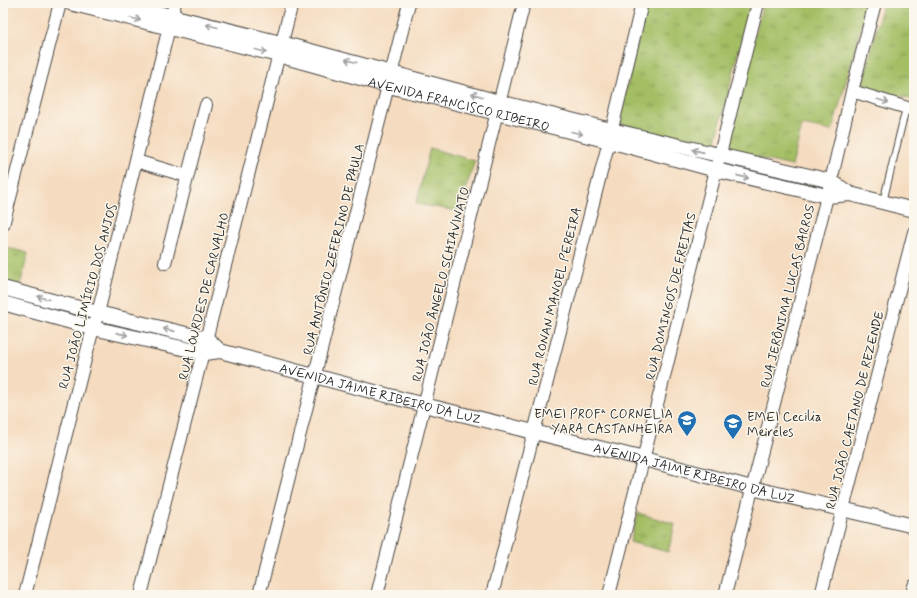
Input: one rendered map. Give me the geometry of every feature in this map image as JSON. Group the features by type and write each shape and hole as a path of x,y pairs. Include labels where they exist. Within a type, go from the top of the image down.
{"street":[{"path":"3,225 60,3"},
{"name":"AVENIDA FRANCISCO RIBEIRO","path":"70,3 172,15"},
{"name":"AVENIDA FRANCISCO RIBEIRO","path":"118,3 172,15 280,49 389,86 498,108 610,136 719,156 831,181 850,194"},
{"name":"RUA LOURDES DE CARVALHO","path":"142,595 292,3"},
{"name":"RUA ANTÔNIO ZEFERINO DE PAULA","path":"259,595 409,3"},
{"name":"RUA JOÃO ÂNGELO SCHIAVINATO","path":"377,595 524,3"},
{"name":"RUA RONAN MANOEL PEREIRA","path":"492,595 610,136 642,3"},
{"name":"RUA DOMINGOS DE FREITAS","path":"609,595 758,3"},
{"name":"RUA JERÔNIMA LUCAS BARROS","path":"725,595 875,3"},
{"name":"RUA JOÃO LIMÍRIO DOS ANJOS","path":"25,595 98,313 172,15"},
{"name":"AVENIDA FRANCISCO RIBEIRO","path":"280,49 392,72 498,108"},
{"path":"852,91 910,109"},
{"path":"165,263 206,106"},
{"name":"AVENIDA FRANCISCO RIBEIRO","path":"610,136 716,170 827,196 850,194 914,210"},
{"path":"136,161 187,176"},
{"path":"778,185 781,170"},
{"name":"RUA JOÃO CAETANO DE REZENDE","path":"821,595 914,232"},
{"name":"AVENIDA JAIME RIBEIRO DA LUZ","path":"3,288 98,313 207,339 220,351"},
{"name":"AVENIDA JAIME RIBEIRO DA LUZ","path":"3,303 93,328 204,353 220,351 424,405 644,459 752,488 914,526"},
{"path":"912,595 914,586"}],"lane":[{"path":"883,202 910,109"}],"green space":[{"path":"647,3 751,3 714,148 618,124"},
{"path":"763,3 868,3 832,131 802,125 792,166 725,151"},
{"path":"883,3 914,3 914,100 862,87"},
{"path":"430,148 475,161 458,211 416,204"},
{"path":"728,164 824,184 823,190 729,167"},
{"path":"4,247 28,253 20,286 3,282"},
{"path":"638,513 675,524 668,552 630,542"}],"place":[{"name":"EMEI PROFª CORNELIA YARA CASTANHEIRA","path":"687,437"},
{"name":"EMEI Cecilia Meireles","path":"733,440"}]}
